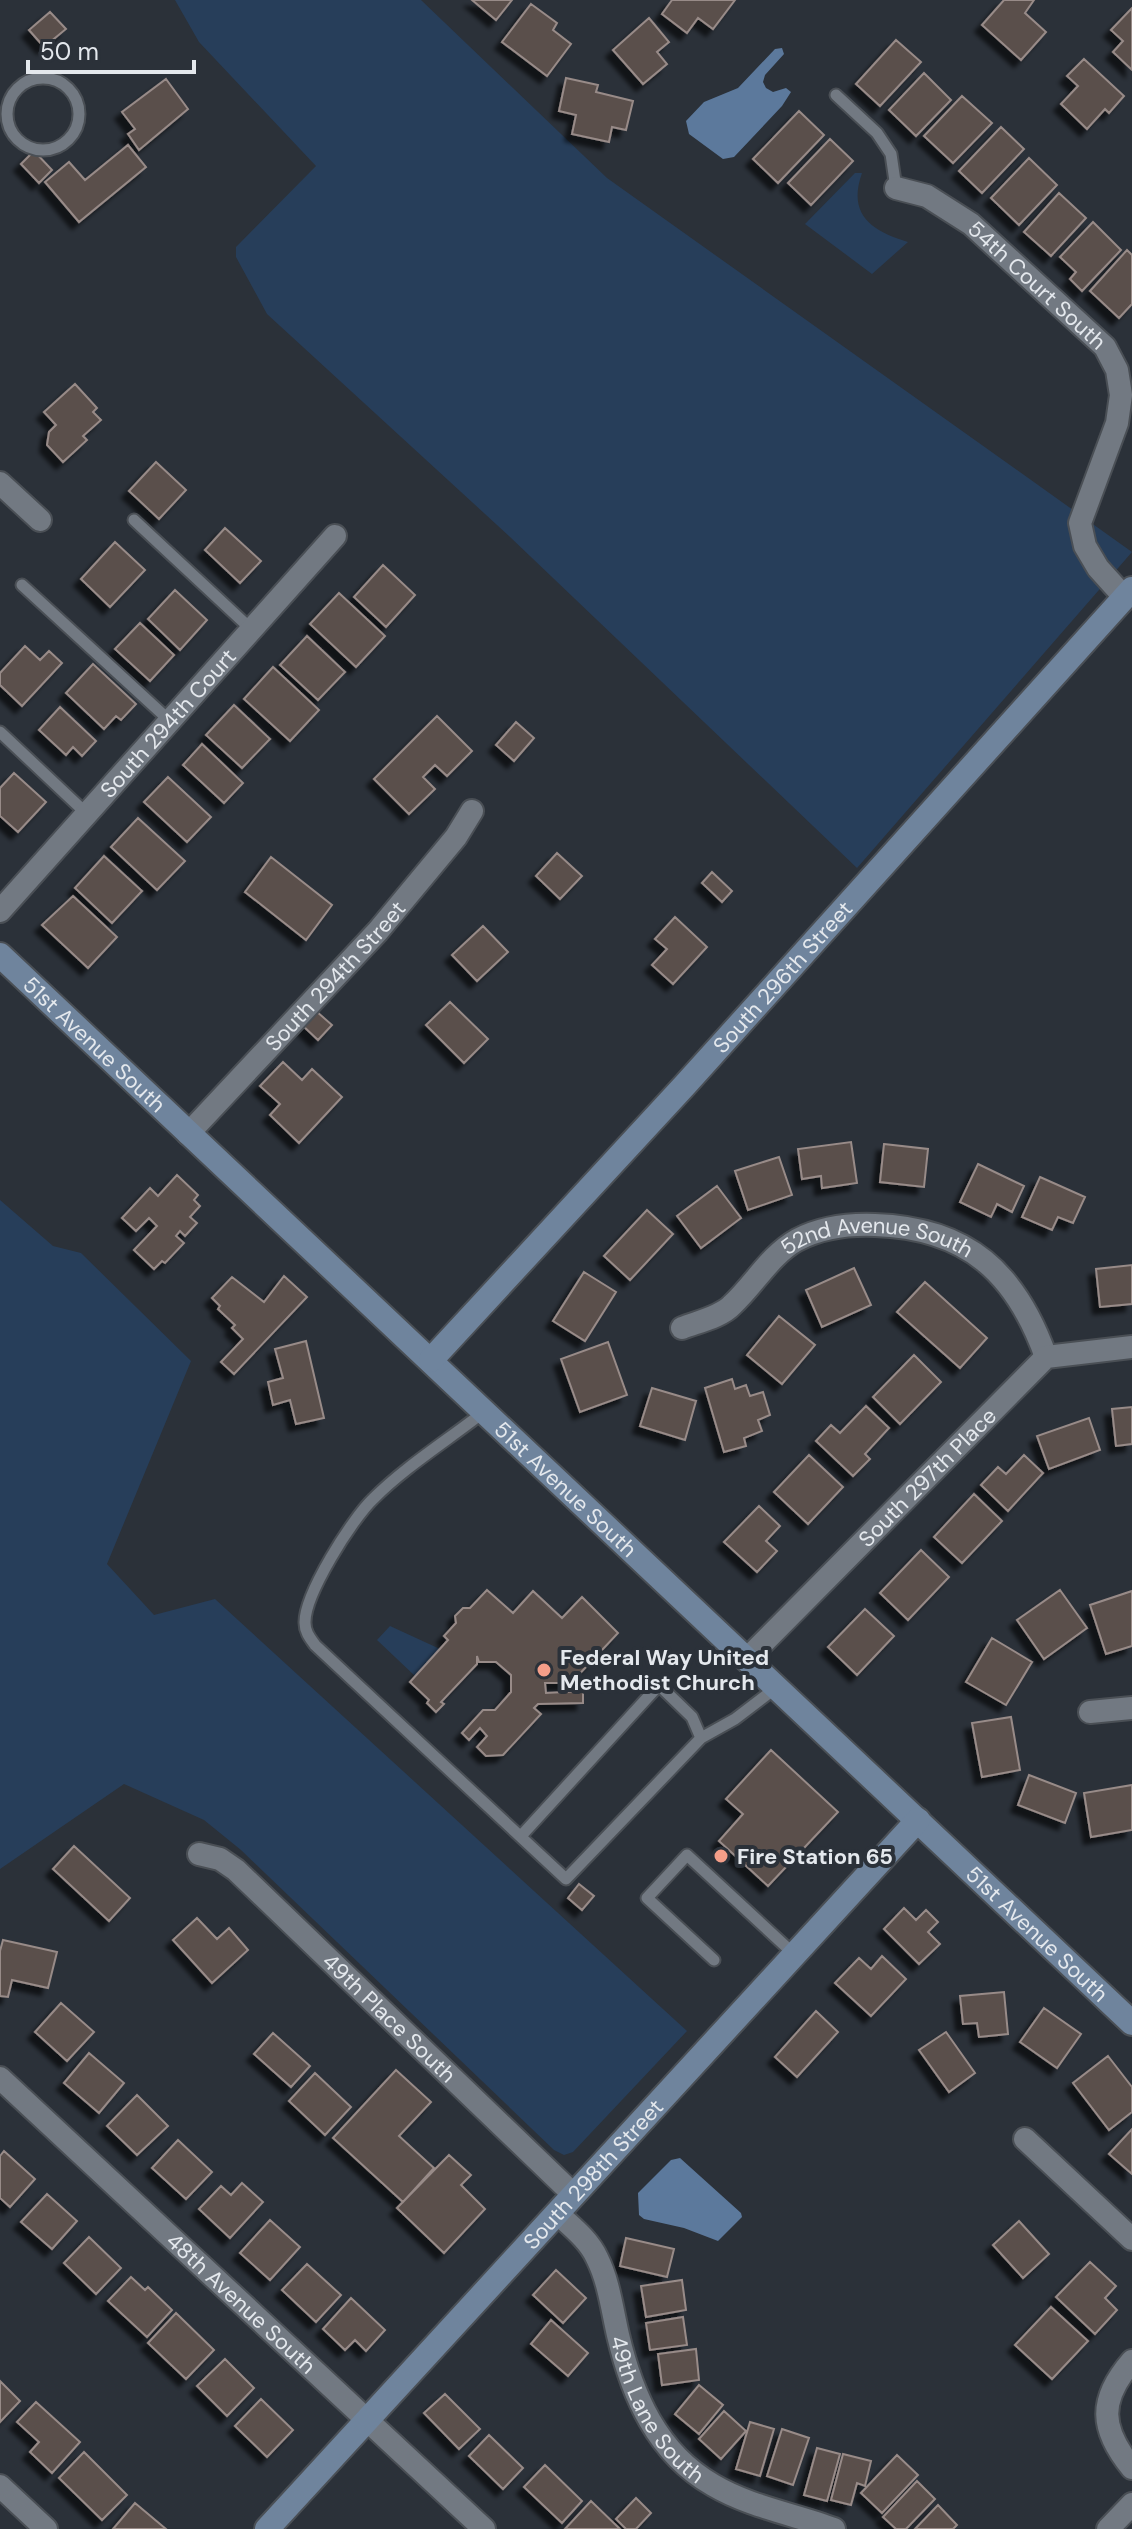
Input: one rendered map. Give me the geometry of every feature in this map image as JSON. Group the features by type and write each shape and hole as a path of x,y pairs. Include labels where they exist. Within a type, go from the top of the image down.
{"street":[{"name":"54th Court South","path":"896,188 927,196 971,224 1105,347 1117,370 1121,395 1117,423 1080,523 1085,546 1098,568 1128,593"},
{"path":"0,483 40,520"},
{"name":"South 294th Court","path":"0,911 335,536"},
{"name":"South 296th Street","path":"431,1360 694,1075 1128,593"},
{"name":"South 294th Street","path":"188,1134 378,931 437,861 472,811"},
{"name":"51st Avenue South","path":"0,955 1132,2023"},
{"name":"52nd Avenue South","path":"682,1328 730,1308 780,1253 795,1241 815,1232 839,1227 884,1225 947,1240 982,1258 1026,1307 1046,1357"},
{"path":"1046,1357 1132,1347"},
{"name":"South 297th Place","path":"747,1659 1046,1357"},
{"path":"1090,1712 1132,1708"},
{"name":"South 298th Street","path":"267,2529 918,1820"},
{"name":"49th Place South","path":"199,1854 220,1859 236,1870 574,2195"},
{"name":"48th Avenue South","path":"0,2078 484,2529"},
{"path":"1025,2139 1132,2239"},
{"name":"49th Lane South","path":"557,2213 586,2241 598,2259 634,2392 644,2414 674,2453 700,2476 729,2493 834,2529"},
{"path":"1132,2361 1110,2392 1106,2414 1114,2442 1132,2468"},
{"path":"0,2486 46,2529"},
{"path":"1108,2529 1132,2504"}],"lane":[{"path":"46,78 59,82 70,91 77,103 79,117 75,131 66,142 54,149 40,150 27,146 16,138 9,126 6,95 32,80 46,78"},
{"path":"836,95 877,133 891,154 896,188"},
{"path":"134,520 252,630"},
{"path":"22,585 170,721"},
{"path":"0,732 87,814"},
{"path":"486,1411 370,1502 312,1594 305,1623 308,1636 315,1645 566,1879 701,1738 735,1719 777,1687"},
{"path":"521,1836 659,1685 692,1717 701,1738"},
{"path":"714,1960 647,1898 687,1855 795,1956"}],"shaded area":[{"path":"175,0 421,0 607,178 1132,552 857,868 509,536 267,314 236,257 236,247 316,166 199,42"},
{"path":"782,48 784,54 765,75 763,82 773,92 786,88 791,92 782,106 734,157 723,159 689,134 686,121 704,102 738,88 775,49"},
{"path":"855,173 862,173 858,200 866,219 884,232 908,242 872,274 805,224"},
{"path":"0,1200 53,1246 81,1253 191,1361 107,1564 154,1615 215,1599 687,2031 573,2152 564,2155 554,2150 241,1850 204,1820 124,1784 0,1869"},
{"path":"390,1626 440,1649 415,1676 377,1640"},
{"path":"680,2158 741,2213 742,2217 718,2241 639,2215 638,2193 671,2160"}],"building":[{"path":"472,0 512,0 496,20"},
{"path":"672,0 735,0 713,29 698,18 687,33 662,14"},
{"path":"1004,0 1034,0 1025,13 1046,32 1021,60 982,25"},
{"path":"531,4 557,23 553,30 571,44 547,76 502,42"},
{"path":"1132,8 1132,70 1113,52 1123,41 1111,30"},
{"path":"50,12 66,29 44,47 29,30"},
{"path":"649,18 669,42 657,52 667,64 643,84 613,50"},
{"path":"896,40 921,62 880,106 856,84"},
{"path":"1084,59 1124,96 1109,113 1105,109 1087,129 1061,104 1078,86 1067,76"},
{"path":"924,73 951,100 916,136 889,110"},
{"path":"566,78 598,85 596,92 633,101 626,130 612,127 609,142 572,134 576,115 559,111"},
{"path":"166,79 188,109 139,150 128,134 135,129 122,112"},
{"path":"962,96 992,123 953,163 924,136"},
{"path":"799,111 824,135 778,183 753,159"},
{"path":"1001,127 1024,149 982,193 959,171"},
{"path":"830,139 853,161 811,205 788,183"},
{"path":"128,145 146,167 79,222 45,182 69,162 85,180"},
{"path":"34,151 52,170 39,183 21,164"},
{"path":"1029,158 1057,185 1019,225 991,198"},
{"path":"1059,193 1086,218 1051,256 1024,232"},
{"path":"1093,222 1121,250 1082,291 1070,279 1076,272 1060,257"},
{"path":"1127,250 1132,255 1132,304 1119,318 1090,291"},
{"path":"75,384 97,408 93,412 101,420 83,436 87,440 63,462 47,445 49,432 56,425 44,412"},
{"path":"156,462 186,490 159,519 129,491"},
{"path":"225,528 261,561 240,583 205,550"},
{"path":"115,542 145,570 110,607 81,579"},
{"path":"383,565 415,595 386,627 354,597"},
{"path":"175,590 207,620 180,650 148,619"},
{"path":"339,593 385,636 356,667 310,624"},
{"path":"140,623 174,655 150,681 115,649"},
{"path":"307,636 345,672 318,700 280,665"},
{"path":"25,646 40,660 49,651 62,663 22,706 0,685 0,673"},
{"path":"93,664 136,704 121,720 116,716 104,729 66,693"},
{"path":"273,667 319,710 290,741 244,699"},
{"path":"234,705 270,739 242,768 206,735"},
{"path":"60,707 96,741 82,756 73,747 66,755 39,730"},
{"path":"437,716 472,751 447,776 435,765 423,777 435,789 409,814 374,779"},
{"path":"516,722 534,738 514,761 496,745"},
{"path":"202,744 243,783 224,803 183,765"},
{"path":"14,773 46,802 18,832 0,816 0,788"},
{"path":"168,777 211,817 187,842 144,802"},
{"path":"138,818 185,861 157,890 111,847"},
{"path":"557,853 582,876 560,899 536,876"},
{"path":"104,856 142,891 112,923 75,888"},
{"path":"271,857 332,905 306,940 245,892"},
{"path":"712,872 732,891 722,902 702,883"},
{"path":"73,896 117,937 88,968 42,925"},
{"path":"675,917 707,947 673,984 652,965 667,949 655,939"},
{"path":"483,926 508,952 477,981 452,955"},
{"path":"450,1002 488,1039 464,1063 426,1025"},
{"path":"316,1011 332,1025 318,1040 302,1025"},
{"path":"283,1062 302,1080 312,1069 342,1097 299,1143 270,1115 280,1104 260,1086"},
{"path":"851,1142 857,1183 822,1188 821,1176 802,1179 798,1149"},
{"path":"884,1144 928,1149 924,1187 880,1182"},
{"path":"779,1157 792,1195 748,1210 735,1171"},
{"path":"978,1164 1024,1186 1012,1212 997,1204 991,1217 960,1202"},
{"path":"177,1175 198,1195 194,1200 200,1206 190,1217 197,1223 185,1236 180,1231 176,1236 184,1243 165,1263 162,1261 154,1269 134,1250 157,1226 149,1218 136,1231 122,1218 150,1188 158,1196"},
{"path":"1040,1177 1085,1197 1073,1223 1058,1217 1052,1230 1022,1217"},
{"path":"717,1186 741,1218 701,1248 677,1216"},
{"path":"647,1210 673,1234 630,1280 604,1256"},
{"path":"1132,1265 1132,1304 1100,1307 1096,1269"},
{"path":"854,1268 871,1305 822,1327 806,1290"},
{"path":"584,1272 616,1292 585,1341 553,1321"},
{"path":"284,1276 307,1297 234,1374 221,1362 243,1339 212,1298 232,1277 264,1302"},
{"path":"925,1282 987,1338 960,1368 897,1312"},
{"path":"779,1316 815,1345 782,1384 747,1355"},
{"path":"306,1341 324,1418 296,1424 290,1400 273,1405 268,1382 283,1378 275,1349"},
{"path":"608,1342 627,1395 580,1412 561,1359"},
{"path":"914,1355 941,1382 900,1424 873,1397"},
{"path":"732,1379 735,1389 746,1385 750,1396 763,1392 770,1415 758,1420 762,1431 744,1438 746,1446 724,1452 705,1388"},
{"path":"652,1388 696,1401 685,1440 640,1426"},
{"path":"866,1406 889,1428 865,1454 870,1459 853,1476 816,1441 831,1425 840,1433"},
{"path":"1132,1407 1132,1444 1116,1446 1112,1409"},
{"path":"1089,1418 1100,1450 1049,1469 1037,1436"},
{"path":"809,1455 843,1487 808,1524 774,1492"},
{"path":"1024,1455 1043,1473 1008,1511 981,1485 998,1467 1006,1474"},
{"path":"974,1494 1002,1521 962,1563 934,1537"},
{"path":"759,1506 780,1526 766,1541 777,1551 757,1572 724,1542"},
{"path":"921,1550 949,1577 908,1620 880,1593"},
{"name":"Federal Way United Methodist Church","path":"487,1590 513,1613 533,1591 562,1618 582,1597 618,1633 571,1683 545,1683 546,1693 583,1691 583,1703 538,1704 534,1708 541,1714 503,1755 486,1756 477,1747 487,1736 480,1728 469,1740 462,1733 483,1710 495,1710 511,1692 511,1675 496,1662 479,1662 477,1656 477,1664 441,1702 444,1704 436,1712 427,1703 429,1700 410,1682 448,1640 444,1636 456,1623 455,1616 463,1608 470,1608"},
{"path":"1060,1590 1087,1628 1044,1659 1017,1620"},
{"path":"1132,1591 1132,1646 1106,1654 1090,1605"},
{"path":"865,1609 894,1636 857,1675 828,1647"},
{"path":"992,1638 1032,1662 1006,1705 966,1682"},
{"path":"1011,1717 1020,1770 982,1777 972,1723"},
{"path":"771,1750 838,1812 768,1886 719,1841 743,1814 726,1799"},
{"path":"1029,1775 1076,1793 1065,1823 1018,1805"},
{"path":"1132,1785 1132,1830 1091,1837 1084,1793"},
{"path":"74,1846 130,1898 109,1921 53,1869"},
{"path":"579,1884 594,1896 582,1910 568,1898"},
{"path":"904,1908 916,1920 926,1910 938,1922 928,1932 940,1944 919,1964 884,1929"},
{"path":"197,1918 217,1939 229,1928 248,1950 212,1983 173,1940"},
{"path":"3,1940 57,1952 48,1988 12,1980 8,1997 0,1996 0,1951"},
{"path":"882,1956 906,1979 871,2016 835,1983 859,1958 871,1969"},
{"path":"1004,1992 1008,2034 979,2037 977,2023 963,2024 960,1996"},
{"path":"61,2003 94,2032 67,2061 35,2032"},
{"path":"1044,2008 1081,2034 1057,2068 1020,2042"},
{"path":"816,2011 838,2032 797,2077 775,2057"},
{"path":"946,2032 975,2073 949,2092 919,2050"},
{"path":"273,2033 310,2066 291,2087 254,2054"},
{"path":"89,2053 124,2083 99,2113 64,2083"},
{"path":"1108,2056 1132,2087 1132,2112 1109,2130 1073,2083"},
{"path":"396,2070 431,2102 399,2136 434,2168 403,2202 333,2138"},
{"path":"315,2073 351,2107 325,2135 289,2101"},
{"path":"137,2095 168,2126 137,2155 107,2126"},
{"path":"1132,2129 1132,2174 1109,2154"},
{"path":"178,2140 212,2172 186,2199 152,2168"},
{"path":"4,2151 35,2179 10,2207 0,2198 0,2156"},
{"path":"449,2155 471,2175 461,2185 485,2209 444,2253 397,2208"},
{"path":"242,2183 263,2202 230,2238 199,2209 221,2186 231,2195"},
{"path":"47,2194 77,2221 52,2249 21,2222"},
{"path":"270,2220 300,2247 270,2280 240,2253"},
{"path":"1019,2221 1049,2254 1023,2278 993,2245"},
{"path":"89,2237 121,2268 96,2294 64,2263"},
{"path":"626,2238 674,2249 667,2277 620,2266"},
{"path":"1090,2262 1116,2286 1105,2298 1117,2310 1095,2334 1056,2297"},
{"path":"307,2264 341,2295 316,2322 282,2290"},
{"path":"556,2270 586,2298 563,2323 533,2295"},
{"path":"131,2277 145,2290 148,2287 172,2310 147,2337 108,2301"},
{"path":"682,2280 686,2310 646,2317 641,2286"},
{"path":"351,2298 385,2330 366,2351 355,2340 345,2350 323,2329"},
{"path":"1051,2307 1088,2341 1052,2379 1015,2345"},
{"path":"176,2313 214,2350 186,2379 148,2343"},
{"path":"683,2317 687,2345 650,2350 646,2323"},
{"path":"551,2320 588,2353 568,2376 531,2344"},
{"path":"696,2349 699,2380 662,2385 658,2354"},
{"path":"225,2359 254,2388 227,2416 197,2386"},
{"path":"0,2381 20,2401 0,2422"},
{"path":"699,2385 723,2405 699,2434 675,2414"},
{"path":"445,2394 480,2429 459,2449 424,2413"},
{"path":"261,2399 293,2430 267,2457 235,2426"},
{"path":"36,2402 80,2442 52,2473 30,2452 39,2442 17,2422"},
{"path":"724,2411 746,2431 721,2459 699,2439"},
{"path":"750,2422 774,2429 760,2476 736,2469"},
{"path":"782,2429 809,2438 793,2485 767,2476"},
{"path":"489,2435 523,2468 503,2489 469,2456"},
{"path":"817,2448 840,2454 827,2501 804,2495"},
{"path":"84,2452 127,2495 102,2520 59,2478"},
{"path":"843,2454 871,2461 865,2486 857,2483 851,2505 831,2500"},
{"path":"897,2455 918,2475 882,2513 861,2493"},
{"path":"545,2465 582,2501 562,2523 524,2487"},
{"path":"917,2481 935,2499 906,2529 896,2529 883,2517"},
{"path":"636,2498 651,2513 636,2529 626,2529 616,2519"},
{"path":"591,2501 620,2529 565,2529"},
{"path":"135,2503 166,2529 113,2529"},
{"path":"938,2505 957,2525 953,2529 915,2529"}],"place":[{"name":"Federal Way United Methodist Church","path":"544,1670"},
{"name":"Fire Station 65","path":"721,1856"}]}
